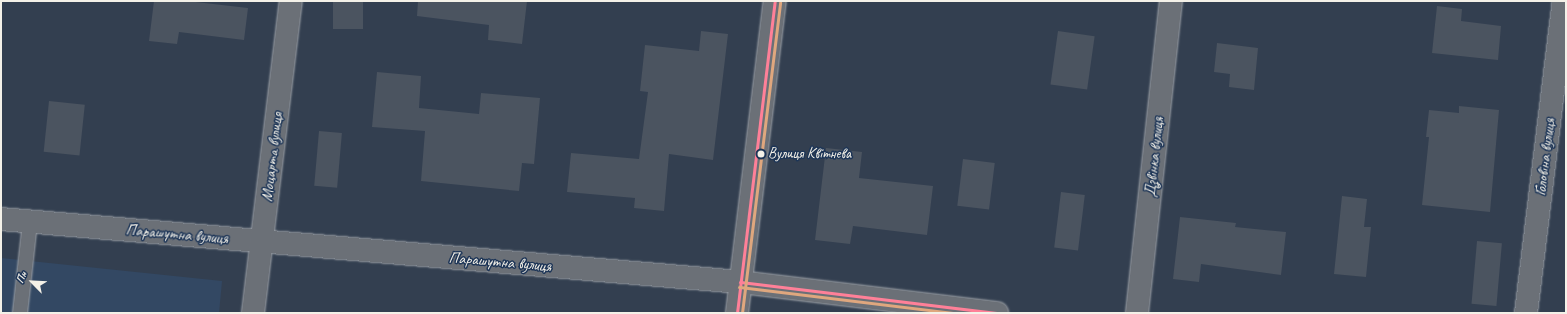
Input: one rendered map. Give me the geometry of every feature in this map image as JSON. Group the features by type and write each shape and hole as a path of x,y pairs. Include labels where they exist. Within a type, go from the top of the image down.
{"street":[{"name":"Моцарта вулиця","path":"253,313 291,1"},
{"path":"736,313 775,1"},
{"name":"Дзвінка вулиця","path":"1137,313 1171,1"},
{"name":"Головіна вулиця","path":"1526,313 1564,1"},
{"name":"Парашутна вулиця","path":"1,219 740,282 997,313"}],"lane":[{"path":"20,313 30,222"}],"shaded area":[{"path":"1,258 222,281 219,313 1,313"}],"building":[{"path":"154,1 187,1 248,8 244,40 179,32 177,44 149,41"},
{"path":"333,1 363,1 363,29 333,29"},
{"path":"418,1 527,1 522,44 488,40 489,25 417,16"},
{"path":"1437,6 1462,9 1461,21 1501,26 1498,60 1432,53"},
{"path":"701,31 728,34 713,160 669,154 664,211 634,208 635,198 567,192 571,153 639,159 648,92 640,91 645,45 699,51"},
{"path":"1058,31 1095,36 1087,90 1050,84"},
{"path":"1217,43 1258,48 1254,90 1229,87 1230,74 1214,72"},
{"path":"377,72 421,76 419,108 479,114 481,93 540,98 534,164 522,163 519,191 421,181 425,131 372,127"},
{"path":"49,101 85,105 79,155 44,152"},
{"path":"1459,106 1499,110 1490,212 1422,205 1429,137 1426,137 1429,110 1459,113"},
{"path":"319,131 342,133 337,188 314,186"},
{"path":"826,148 862,152 859,178 933,186 927,235 853,226 850,244 815,240"},
{"path":"963,159 995,163 989,210 957,206"},
{"path":"1061,192 1085,195 1078,251 1054,248"},
{"path":"1342,196 1367,199 1364,227 1371,227 1366,277 1334,274"},
{"path":"1180,217 1236,223 1235,227 1286,232 1281,275 1201,264 1199,282 1173,279"},
{"path":"1477,241 1502,243 1496,306 1472,304"}],"transit line":[{"path":"737,313 775,1"},
{"path":"742,313 780,2"},
{"path":"740,282 997,313"},
{"path":"739,287 955,313"}],"place":[{"name":"Вулиця Квітнева","path":"761,154"}]}
